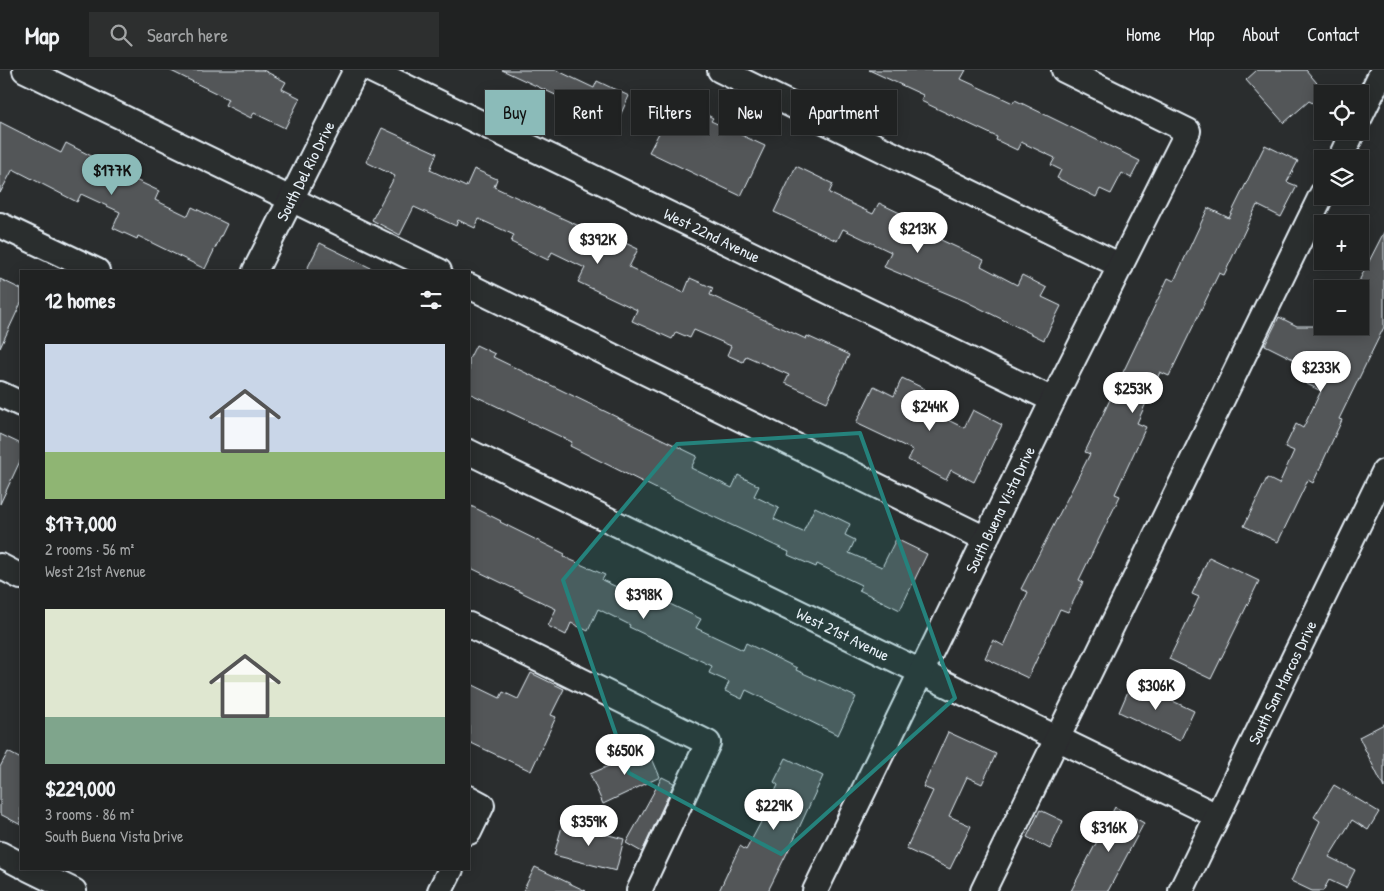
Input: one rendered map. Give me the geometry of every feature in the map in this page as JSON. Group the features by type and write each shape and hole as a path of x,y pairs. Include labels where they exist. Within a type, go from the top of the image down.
{"street":[{"path":"25,70 437,270"},
{"name":"South Del Rio Drive","path":"256,270 356,70"},
{"name":"West 22nd Avenue","path":"371,70 1053,400"},
{"path":"720,70 1121,266"},
{"name":"South Buena Vista Drive","path":"815,891 1053,400 1188,131 1064,70"},
{"path":"1369,99 1383,70"},
{"path":"983,891 1317,205"},
{"path":"0,225 95,270"},
{"path":"470,286 986,539"},
{"path":"0,394 20,404"},
{"name":"West 21st Avenue","path":"470,452 1216,816"},
{"name":"South San Marcos Drive","path":"1180,891 1382,483"},
{"path":"0,566 20,576"},
{"path":"470,625 708,743 639,891"},
{"path":"470,827 475,801"},
{"path":"0,854 20,864"},
{"path":"31,870 74,891"},
{"path":"440,891 450,870"}],"highlighted area":[{"path":"860,433 955,698 781,854 629,773 563,580 677,444"}],"building":[{"path":"169,70 263,70 286,82 282,89 300,98 285,128 254,113 251,118 225,105 228,99"},
{"path":"502,70 556,70 594,88 597,81 616,90 555,90 555,95"},
{"path":"869,70 966,70 961,79 1013,103 1015,100 1140,161 1131,178 1122,173 1111,194 1100,189 1096,197 1057,178 1061,170 1051,165 1055,158 1021,142 1017,150 996,140 997,137 921,101 923,95"},
{"path":"1257,70 1306,70 1319,85 1314,85 1314,104 1309,101 1284,123 1246,80"},
{"path":"621,92 629,96 621,114"},
{"path":"709,116 713,118 711,121 719,125 719,135 741,135 765,146 741,196 649,152 658,135 709,135"},
{"path":"0,122 61,153 66,143 99,160 97,162 159,191 155,200 188,216 192,207 227,224 205,269 138,236 137,239 113,228 120,212 81,194 77,202 13,169 0,193"},
{"path":"382,128 437,153 430,170 466,187 474,169 497,179 494,187 590,231 592,227 638,249 629,267 684,293 690,278 713,288 710,295 806,339 807,336 849,355 827,402 785,383 789,375 746,356 743,362 727,355 731,346 694,330 690,338 676,332 672,339 632,321 637,310 578,282 585,268 552,252 548,260 511,242 514,235 479,219 475,228 458,220 456,226 414,207 400,235 372,220 395,176 366,162"},
{"path":"1265,145 1298,161 1287,182 1297,186 1281,217 1257,205 1224,275 1219,273 1169,376 1160,372 1137,423 1146,427 1115,494 1120,496 1079,580 1083,582 1068,612 1060,609 1028,678 985,658 993,640 1004,646 1028,592 1021,589 1090,454 1085,452 1168,278 1174,281 1208,208 1229,218"},
{"path":"796,166 833,184 829,193 873,214 879,203 929,227 926,233 984,260 981,266 1017,285 1022,275 1047,288 1042,297 1061,306 1044,340 965,301 884,267 891,252 843,229 837,241 774,212"},
{"path":"1384,232 1384,327 1339,419 1342,420 1313,483 1308,480 1278,542 1244,526 1267,478 1279,484 1294,451 1285,447 1296,424 1303,428 1321,391 1303,382 1311,368 1265,345 1279,317 1297,326 1314,326 1314,335 1369,335 1369,280 1360,279 1365,270 1369,270 1369,261"},
{"path":"320,243 375,270 306,270"},
{"path":"0,279 20,289 20,305 0,348"},
{"path":"476,345 495,354 493,357 697,456 691,468 732,488 738,475 759,486 754,496 779,508 774,519 803,532 815,507 850,524 845,535 855,540 849,553 882,567 896,539 927,554 900,610 859,590 861,585 817,564 816,567 788,555 789,552 570,446 572,442 470,393 470,357"},
{"path":"902,378 925,389 918,405 964,428 973,410 1002,425 974,482 951,470 946,480 908,460 913,450 856,423 874,386 894,396"},
{"path":"0,434 20,444 20,461 0,504"},
{"path":"470,506 565,554 564,557 605,575 602,580 642,599 645,592 701,619 696,628 743,650 746,643 797,668 796,670 856,697 838,735 746,690 742,699 725,691 729,682 709,673 712,666 629,627 630,625 598,609 588,631 571,623 566,635 548,626 556,609 470,567"},
{"path":"1209,557 1259,581 1211,679 1169,659 1199,597 1192,594"},
{"path":"531,673 564,689 551,715 556,717 531,771 470,742 470,683 500,698 503,692 518,699"},
{"path":"1132,682 1194,711 1180,741 1119,712"},
{"path":"1384,724 1384,788 1359,737"},
{"path":"948,732 996,754 982,784 967,777 949,816 971,826 950,869 906,849 933,791 923,787"},
{"path":"648,749 660,777 603,804 590,774"},
{"path":"8,752 20,758 20,824 0,814 0,767"},
{"path":"786,758 823,776 768,891 719,891 740,846 746,850 760,824 778,785 774,782"},
{"path":"662,777 674,783 642,852 626,843"},
{"path":"1334,785 1379,812 1368,830 1352,820 1329,857 1355,870 1346,888 1329,880 1323,891 1312,891 1291,881 1320,821 1314,817"},
{"path":"1115,807 1144,823 1108,891 1071,891"},
{"path":"1040,810 1063,821 1050,849 1027,837"},
{"path":"563,823 624,839 616,871 554,855"},
{"path":"535,867 586,891 523,891"}]}
